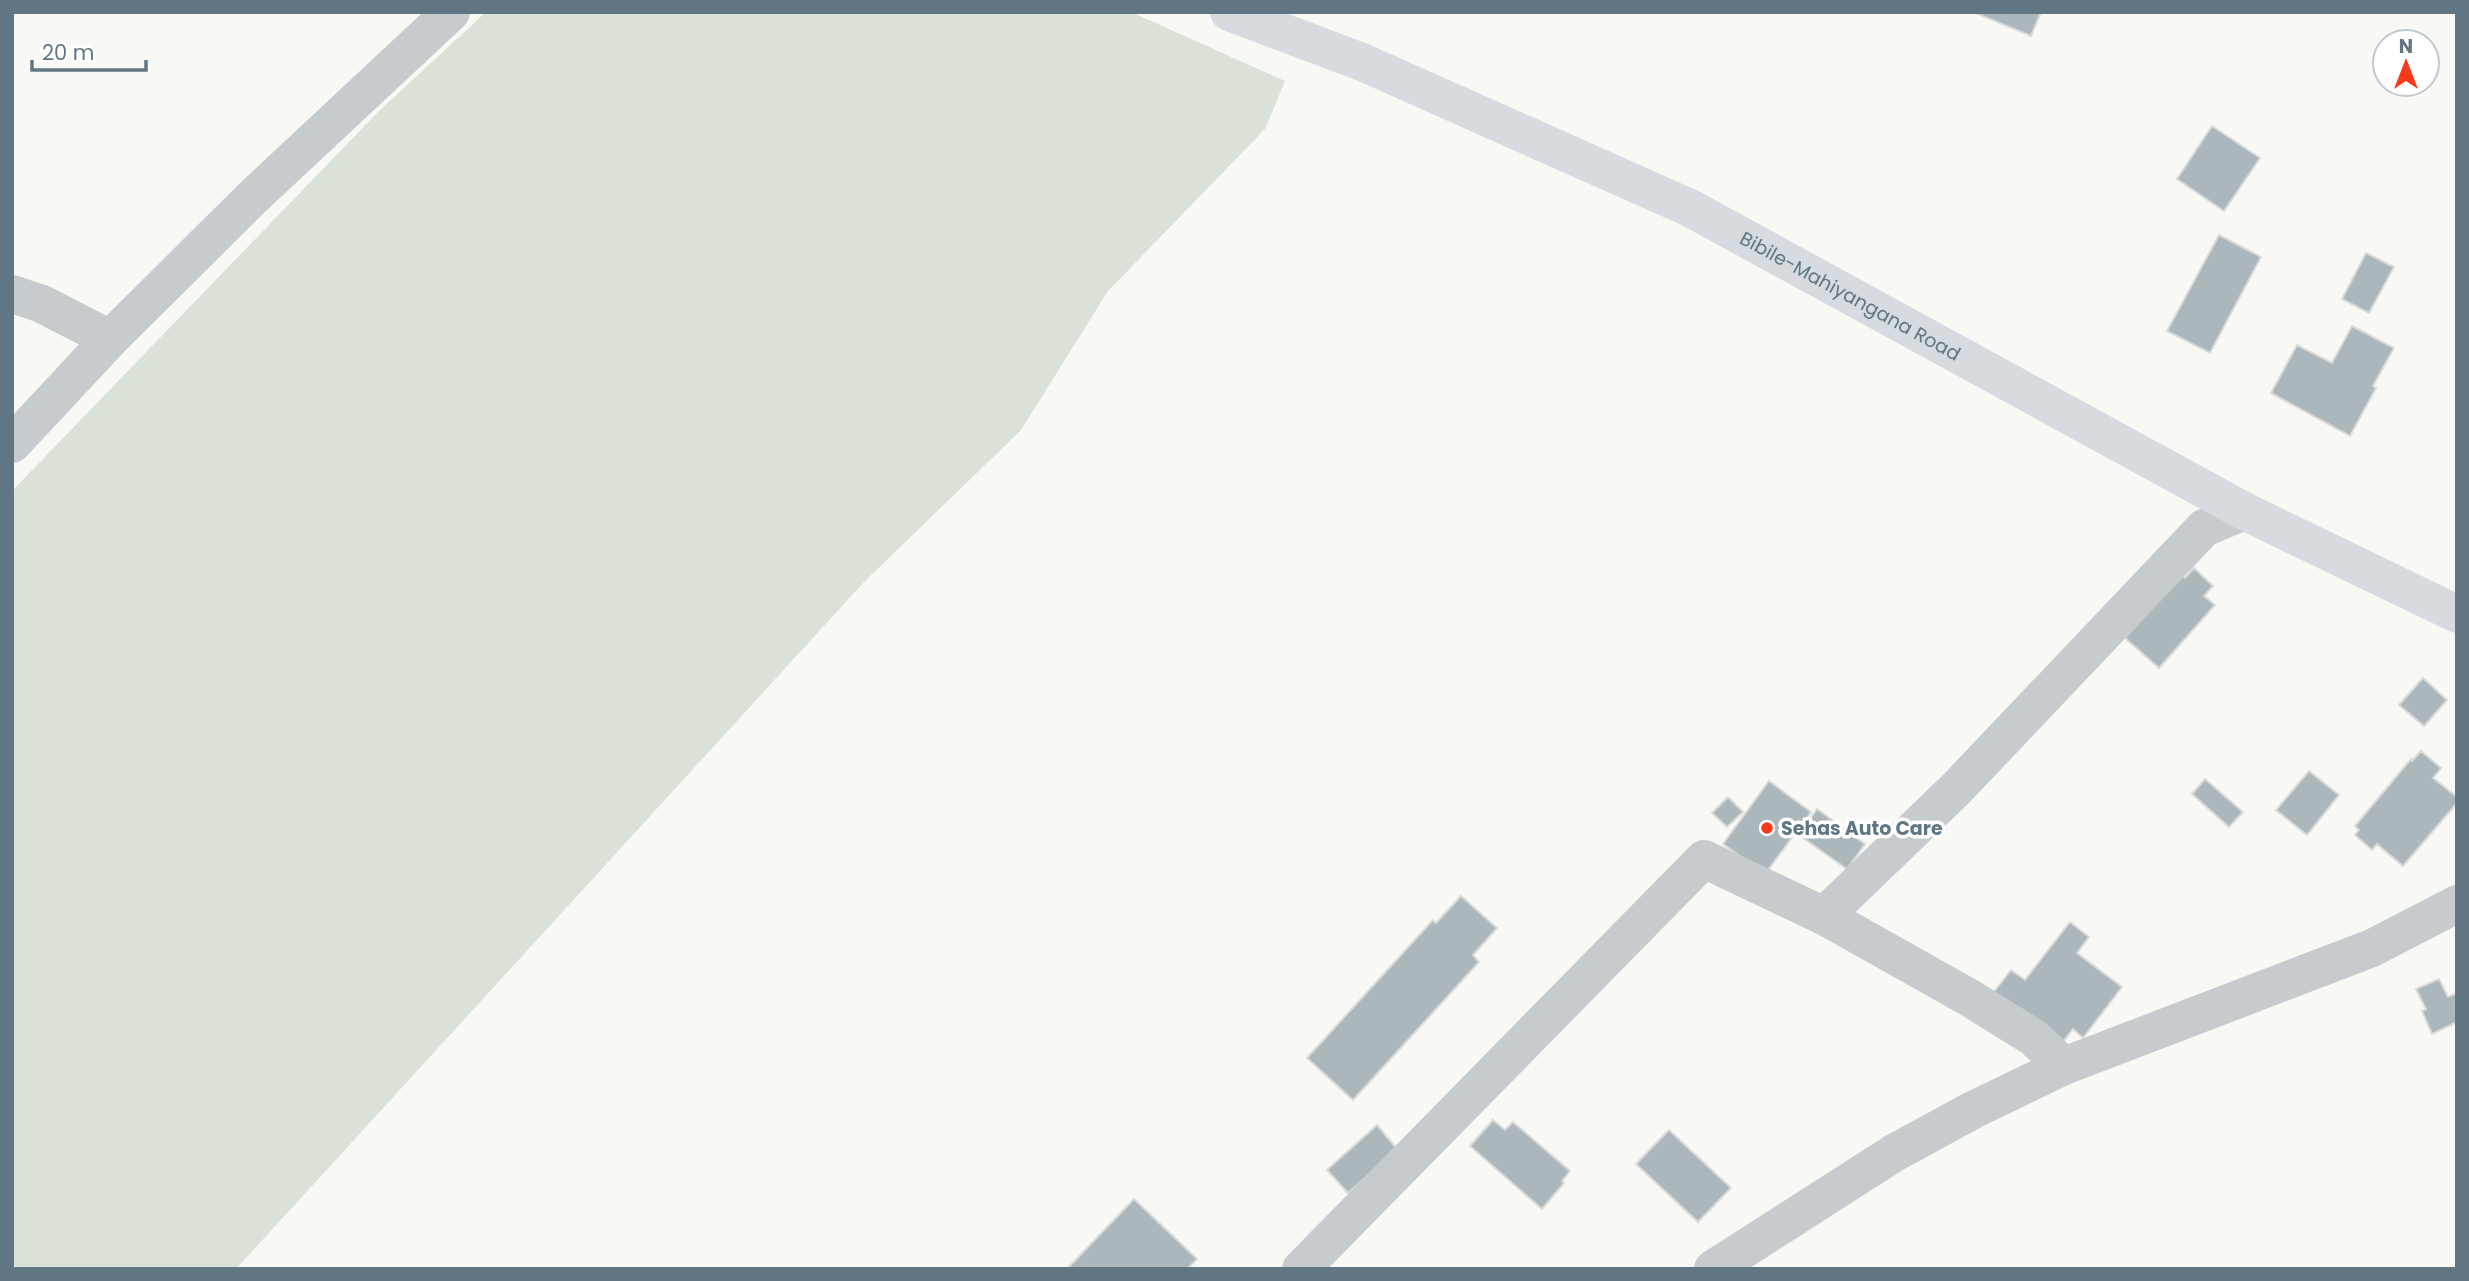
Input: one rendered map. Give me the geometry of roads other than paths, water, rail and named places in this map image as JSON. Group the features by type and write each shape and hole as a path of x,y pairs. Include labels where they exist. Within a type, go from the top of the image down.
{"main road":[{"name":"Bibile-Mahiyangana Road","path":"1229,12 1362,62 1690,208 2244,512 2457,614"}],"street":[{"path":"12,444 110,340 254,196 451,12"},
{"path":"12,294 42,304 110,340"},
{"path":"1824,916 1956,789 2204,528 2244,512"},
{"path":"1301,1269 1704,859 1824,916 1980,1005 2034,1038 2064,1066"},
{"path":"1713,1269 1894,1153 1973,1110 2064,1066 2372,948 2457,904"}],"place":[{"name":"Sehas Auto Care","path":"1767,828"}]}
